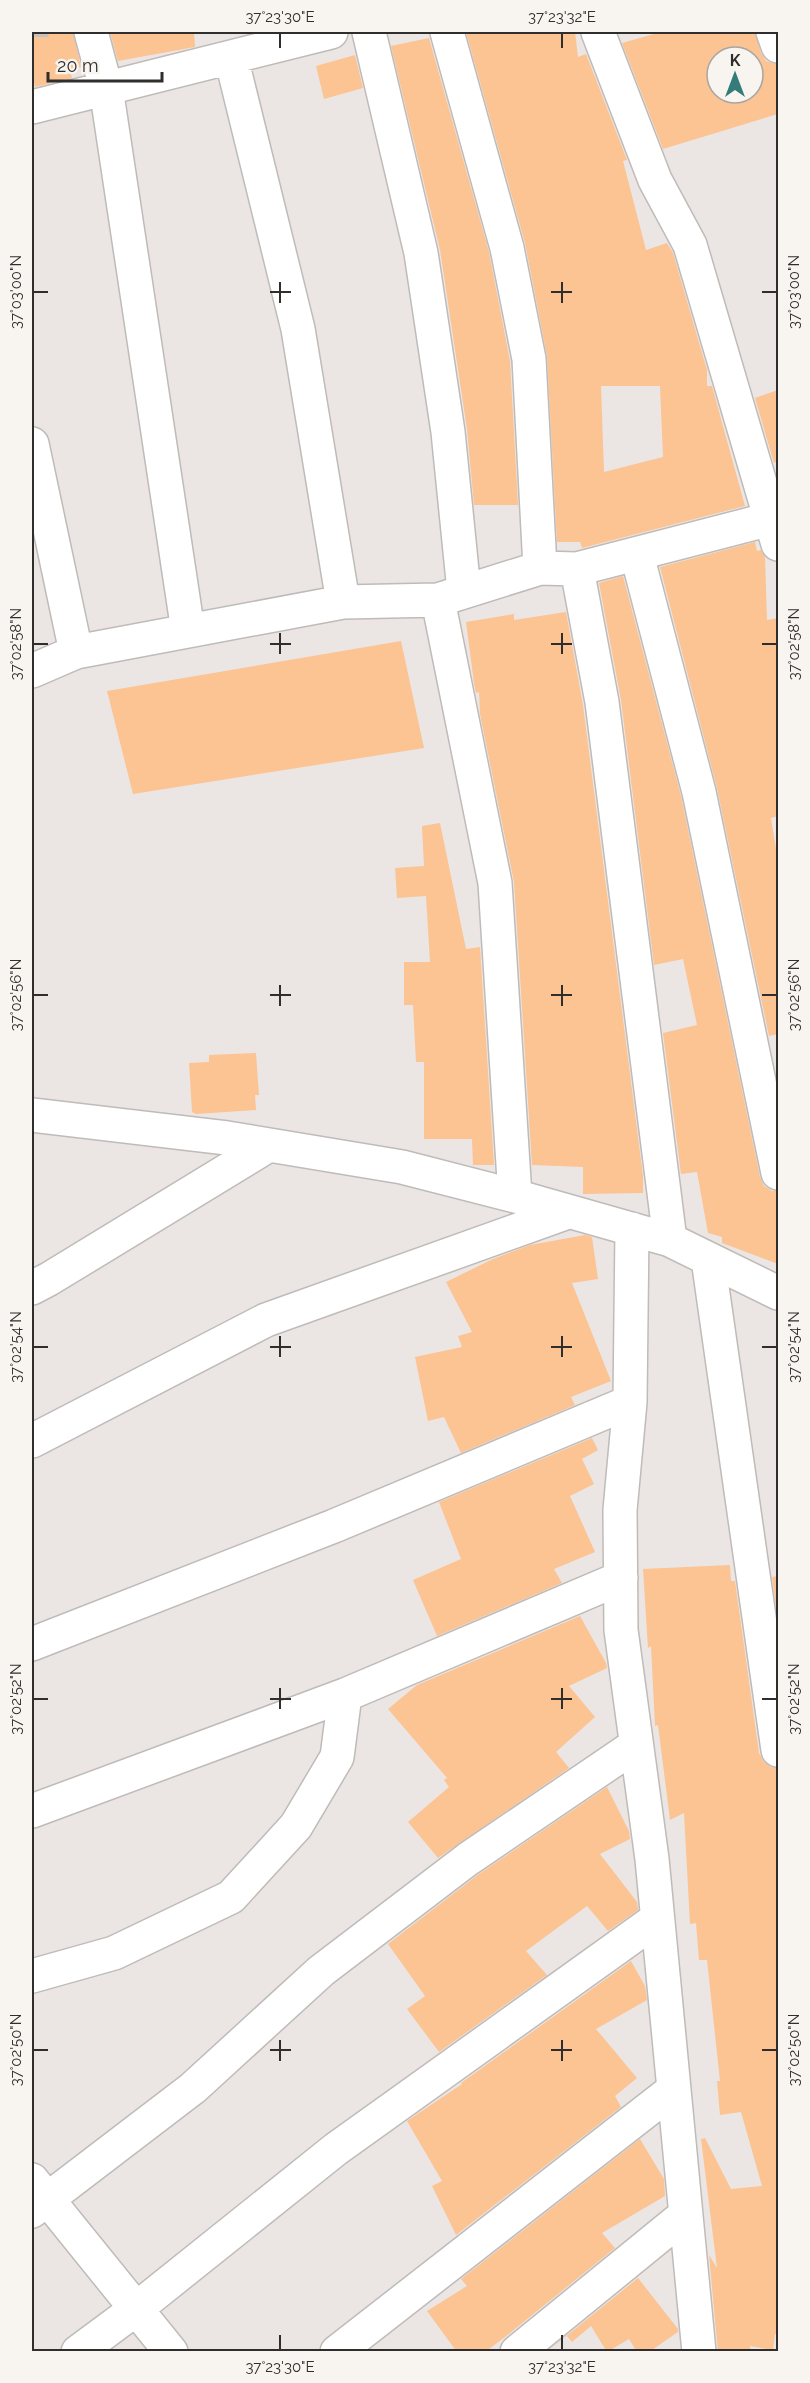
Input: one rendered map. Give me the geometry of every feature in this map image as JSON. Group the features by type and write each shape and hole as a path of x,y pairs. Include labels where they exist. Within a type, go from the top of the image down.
{"street":[{"path":"91,32 106,88 188,631"},
{"path":"32,107 231,57 261,40 331,32"},
{"path":"369,32 421,253 448,432 451,596 495,883 515,1196"},
{"path":"447,32 507,248 529,359 540,568"},
{"path":"32,671 76,652 343,602 451,596 540,568 577,569 776,526 690,244 655,180 598,32"},
{"path":"773,32 778,46"},
{"path":"231,57 298,329 343,602"},
{"path":"32,444 76,652"},
{"path":"637,555 699,792 778,1173"},
{"path":"577,569 602,702 670,1239"},
{"path":"40,1121 268,1145 402,1167 670,1239 778,1293"},
{"path":"32,1288 268,1145"},
{"path":"32,1441 266,1320 568,1212"},
{"path":"632,1229 630,1402 620,1510 621,1630 657,1919 699,2352"},
{"path":"708,1258 778,1750"},
{"path":"32,1644 334,1526 630,1402"},
{"path":"32,1811 345,1695 621,1578"},
{"path":"32,1976 114,1953 231,1897 296,1826 336,1757 345,1695"},
{"path":"171,2352 136,2308 37,2197 193,2088 321,1971 468,1859 636,1745"},
{"path":"78,2352 336,2149 657,1919"},
{"path":"337,2352 673,2090"},
{"path":"517,2352 685,2216"}],"building":[{"path":"32,32 73,32 81,67 70,69 72,78 35,87 32,73"},
{"path":"110,32 194,32 195,47 118,61"},
{"path":"466,32 575,32 578,57 586,54 627,160 623,161 646,250 667,243 673,253 707,370 707,386 712,386 745,506 582,548 580,542 557,542 547,356 525,243","holes":["601,386 660,386 663,457 604,472"]},
{"path":"661,32 755,32 759,45 705,45 705,105 765,105 765,59 776,64 778,72 778,114 663,149 622,43"},
{"path":"429,38 489,252 510,361 518,505 474,505 467,429 440,250 391,46"},
{"path":"355,55 363,88 324,99 316,66"},
{"path":"778,390 778,461 774,463 755,398"},
{"path":"755,542 757,551 761,550 765,557 767,620 778,618 778,816 771,818 778,861 778,1034 769,1036 717,788 660,567"},
{"path":"623,576 681,796 760,1177 764,1186 772,1191 778,1191 778,1264 722,1243 722,1237 708,1233 697,1172 681,1174 663,1033 697,1025 683,959 654,965 621,700 599,583"},
{"path":"566,612 583,705 643,1176 643,1193 583,1194 583,1167 532,1165 514,882 480,714 479,692 476,693 474,683 466,622 514,614 514,620"},
{"path":"401,641 424,748 133,794 107,691"},
{"path":"440,823 466,949 480,947 494,1165 473,1165 472,1139 424,1139 424,1062 416,1062 413,1005 404,1005 404,962 430,962 426,896 397,898 395,868 424,866 422,826"},
{"path":"256,1053 259,1095 255,1095 256,1110 196,1114 192,1112 189,1063 209,1062 209,1055"},
{"path":"585,1235 592,1237 598,1279 572,1283 611,1381 571,1397 575,1405 461,1453 444,1417 428,1421 415,1357 462,1347 458,1336 472,1332 446,1282 493,1259 530,1245"},
{"path":"592,1438 598,1450 582,1459 594,1484 570,1496 595,1552 554,1569 562,1583 437,1636 413,1580 461,1559 439,1502"},
{"path":"730,1565 731,1581 735,1581 759,1753 764,1762 771,1767 778,1768 778,2334 775,2334 773,2350 750,2346 751,2352 718,2352 709,2255 717,2268 701,2139 705,2138 731,2189 762,2186 741,2112 720,2115 717,2081 720,2081 707,1960 699,1960 696,1923 690,1924 684,1813 670,1820 658,1725 655,1726 651,1646 648,1648 643,1569"},
{"path":"778,1576 778,1621 772,1577"},
{"path":"580,1616 607,1668 569,1686 595,1717 556,1752 569,1768 438,1858 408,1822 449,1787 444,1780 447,1778 388,1709 417,1685"},
{"path":"607,1787 629,1831 630,1839 600,1854 637,1902 638,1910 608,1931 587,1906 526,1951 547,1975 439,2052 407,2009 425,1996 388,1944 479,1874"},
{"path":"631,1961 645,1986 647,2000 596,2029 637,2078 615,2096 621,2107 456,2235 432,2186 442,2181 407,2121 462,2084"},
{"path":"640,2139 664,2179 665,2196 602,2233 615,2248 485,2352 457,2352 427,2311 467,2286 461,2279"},
{"path":"638,2278 678,2332 649,2352 637,2352 629,2339 607,2352 591,2326 572,2342 567,2336 549,2350"}],"tunnel":[{"path":"32,32 32,37"}]}
